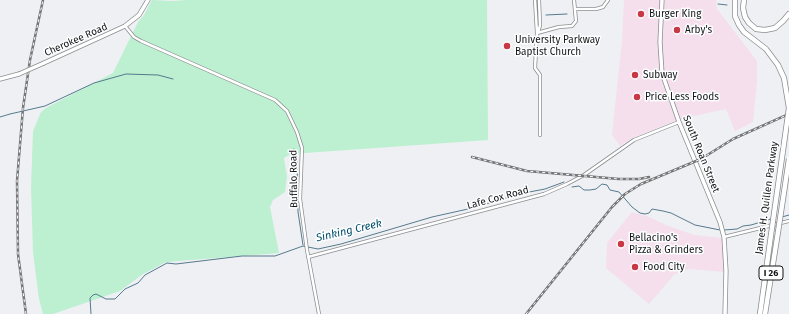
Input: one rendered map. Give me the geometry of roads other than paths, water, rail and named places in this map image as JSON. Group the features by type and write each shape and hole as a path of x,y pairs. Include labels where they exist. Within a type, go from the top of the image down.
{"highway":[{"name":"James H. Quillen Parkway","path":"735,0 735,16 739,25 744,32 766,49 778,66 785,83 789,107 760,314"},
{"path":"744,0 744,12 747,20 752,27 760,30 770,30 775,28 783,22 789,14"},
{"name":"James H. Quillen Parkway","path":"765,314 789,159"}],"main road":[{"name":"Cherokee Road","path":"0,79 19,74 125,26 139,15 148,0"},
{"name":"South Roan Street","path":"662,0 660,42 662,73 679,122 720,222 723,236 726,271 725,314"}],"street":[{"path":"534,0 537,33 535,68 540,75 540,135"},
{"path":"537,33 540,25 539,0"},
{"path":"537,33 559,27 572,26 576,21 574,0"},
{"path":"575,8 596,9 603,7 608,0"},
{"name":"Buffalo Road","path":"125,26 134,37 141,41 275,100 287,111 297,132 302,148 300,195 308,257 319,314"},
{"name":"Lafe Cox Road","path":"308,257 544,194 584,175 634,140 679,122"},
{"path":"723,236 789,221"}],"waterway":[{"path":"718,4 727,5"},
{"path":"546,15 567,14"},
{"path":"0,117 45,106 94,83 126,74 158,75 173,79"},
{"path":"294,149 297,162 298,212 303,245"},
{"name":"Sinking Creek","path":"91,314 90,298 93,295 96,294 106,299 115,299 125,289 138,283 145,275 167,263 176,264 242,256 275,256 303,246 318,249 341,244 432,217 545,189 564,182"},
{"name":"Sinking Creek","path":"572,187 579,186 584,190 590,190 596,189 602,184 607,185 610,190 619,192 632,207 640,213 649,213 652,209 663,211 671,213 695,225 720,230"},
{"name":"Sinking Creek","path":"782,217 789,215"},
{"name":"Sinking Creek","path":"724,230 737,229 771,219"}],"railway":[{"path":"26,314 18,254 17,181 23,108 30,60 43,0"},
{"path":"526,314 612,207 625,194 641,184 701,159 733,139 789,114"},
{"path":"472,157 527,171 619,179 639,179 649,177"}],"place":[{"name":"Burger King","path":"641,14"},
{"name":"Arby's","path":"677,30"},
{"name":"University Parkway Baptist Church","path":"507,46"},
{"name":"Subway","path":"635,75"},
{"name":"Price Less Foods","path":"637,97"},
{"name":"Bellacino's Pizza & Grinders","path":"621,244"},
{"name":"Food City","path":"635,267"}]}
